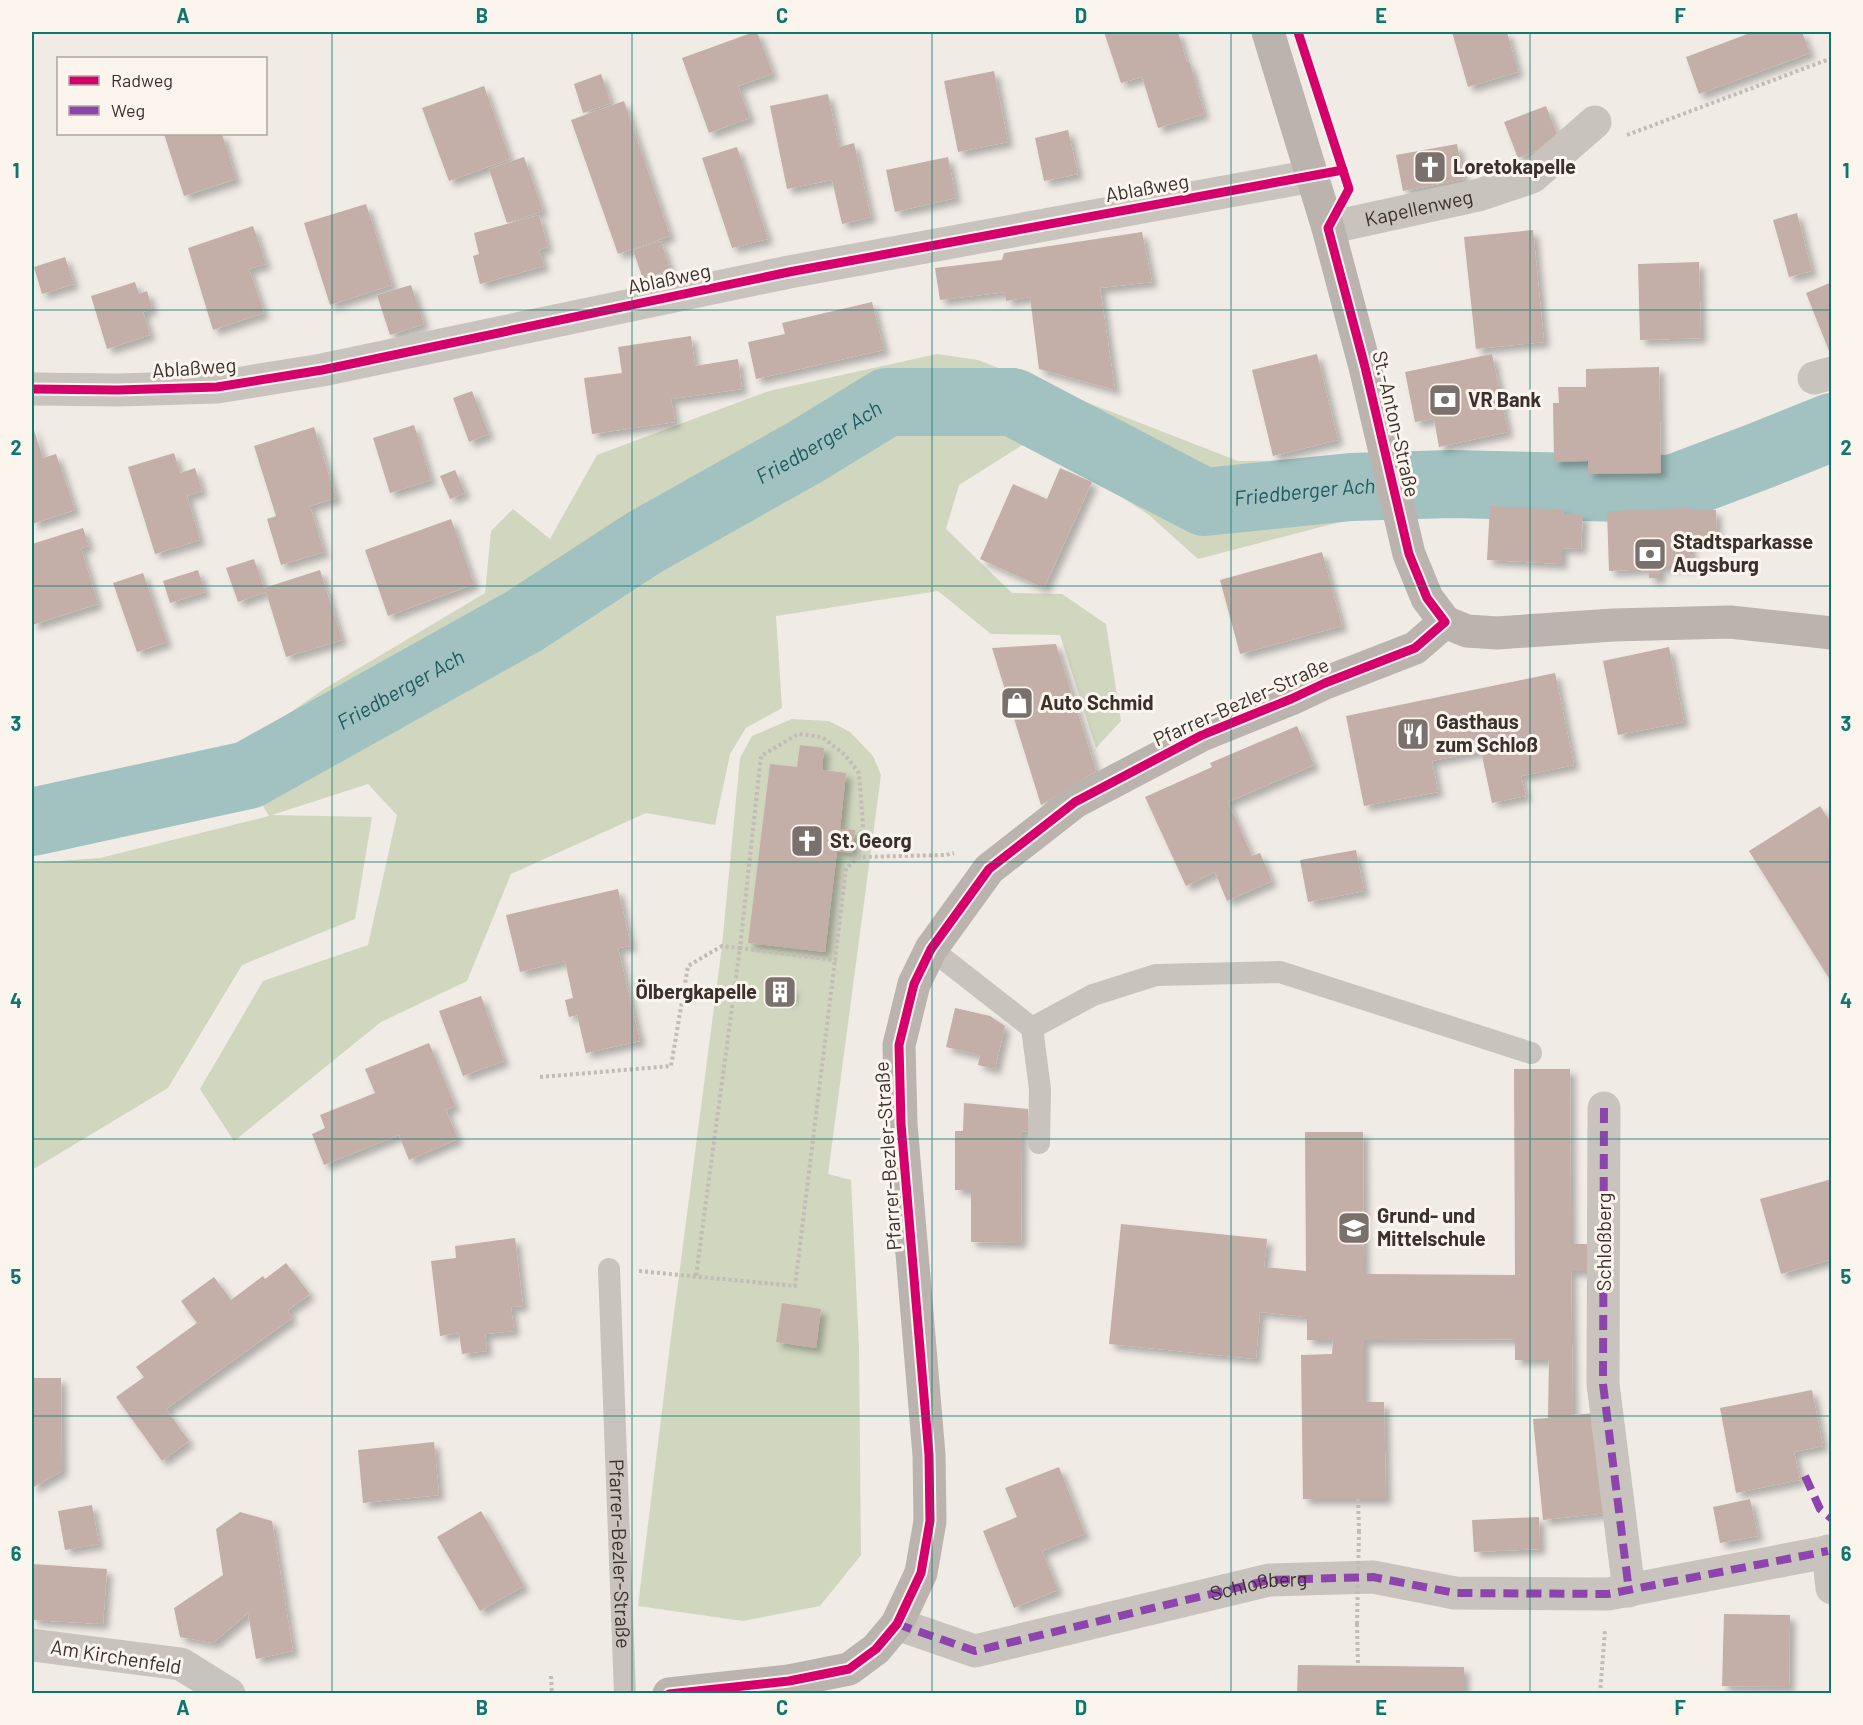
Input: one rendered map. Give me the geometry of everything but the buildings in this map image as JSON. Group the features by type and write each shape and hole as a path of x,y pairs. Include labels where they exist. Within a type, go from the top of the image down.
{"street":[{"name":"St.-Anton-Straße","path":"1268,32 1328,228 1365,367 1409,554 1427,598 1445,622"},
{"name":"Kapellenweg","path":"1328,228 1479,195 1532,177 1596,122"},
{"name":"Ablaßweg","path":"32,389 118,390 217,387 322,370 789,272 1312,176"},
{"path":"1445,622 1467,631 1497,633 1613,625 1730,622 1832,633"},
{"name":"Pfarrer-Bezler-Straße","path":"669,1694 789,1681 849,1669 876,1649 897,1624 921,1572 930,1521 929,1455 901,1124 899,1045 914,984 931,950 989,869 1075,802 1202,735 1415,648 1445,622"},
{"name":"Schloßberg","path":"1604,1108 1603,1384 1618,1592"},
{"path":"1830,1551 1832,1588"},
{"name":"Schloßberg","path":"897,1624 975,1651 1269,1580 1373,1577 1455,1593 1618,1592 1830,1551"},
{"name":"Am Kirchenfeld","path":"32,1645 181,1664 229,1694"}],"lane":[{"path":"931,950 1032,1028 1040,1089 1039,1143"},
{"path":"1032,1028 1093,995 1156,975 1280,972 1531,1053"},
{"name":"Pfarrer-Bezler-Straße","path":"609,1269 625,1694"}],"path":[{"path":"1625,136 1832,58"},
{"path":"696,1276 740,948 761,756 798,734 822,737 845,755 859,773 863,824 859,857"},
{"path":"609,1269 795,1286 846,868 859,857 946,855"},
{"path":"540,1077 671,1066 688,966 722,946 835,960"},
{"path":"1358,1499 1358,1665"},
{"path":"1600,1694 1618,1592"},
{"path":"551,1677 552,1694"}],"green space":[{"path":"937,354 978,360 1238,461 1347,460 1363,516 1198,559 1149,515 1032,439 959,485 946,529 1012,593 1062,594 1106,624 1121,721 1096,748 1060,635 991,634 938,591 776,616 782,708 746,728 730,754 715,825 646,813 511,874 467,981 381,1022 234,1141 200,1089 263,981 368,945 397,815 368,784 272,815 372,817 355,919 242,965 168,1088 32,1170 32,863 100,858 269,816 232,753 324,689 485,593 491,531 513,509 550,539 597,455 769,391"},
{"path":"792,719 829,721 850,732 873,756 881,775 828,1174 851,1180 859,1347 861,1555 820,1606 743,1621 638,1606 722,946 740,758 752,736"}],"waterway":[{"name":"Friedberger Ach","path":"32,822 248,775 524,621 645,542 807,451 887,402 1013,402 1204,502 1351,487 1451,484 1672,489 1832,427"}],"marked path":[{"path":"1604,1108 1603,1384 1629,1591"},
{"path":"1805,1476 1820,1509 1832,1519"},
{"path":"897,1624 975,1651 1269,1580 1373,1577 1455,1593 1608,1594 1828,1551"}],"cycle path":[{"path":"669,1694 789,1681 849,1669 876,1649 897,1624 921,1573 930,1521 929,1455 901,1124 899,1045 914,984 931,949 989,869 1075,802 1202,735 1415,648 1445,622 1427,598 1409,554 1365,367 1328,228 1349,189 1298,32"},
{"path":"32,389 118,390 217,387 322,370 789,272 1343,170"}],"place":[{"name":"Loretokapelle","path":"1430,167"},
{"name":"VR Bank","path":"1445,400"},
{"name":"Stadtsparkasse Augsburg","path":"1650,554"},
{"name":"Auto Schmid","path":"1017,703"},
{"name":"Gasthaus zum Schloß","path":"1413,734"},
{"name":"St. Georg","path":"807,841"},
{"name":"Ölbergkapelle","path":"780,992"},
{"name":"Grund- und Mittelschule","path":"1354,1228"}]}
